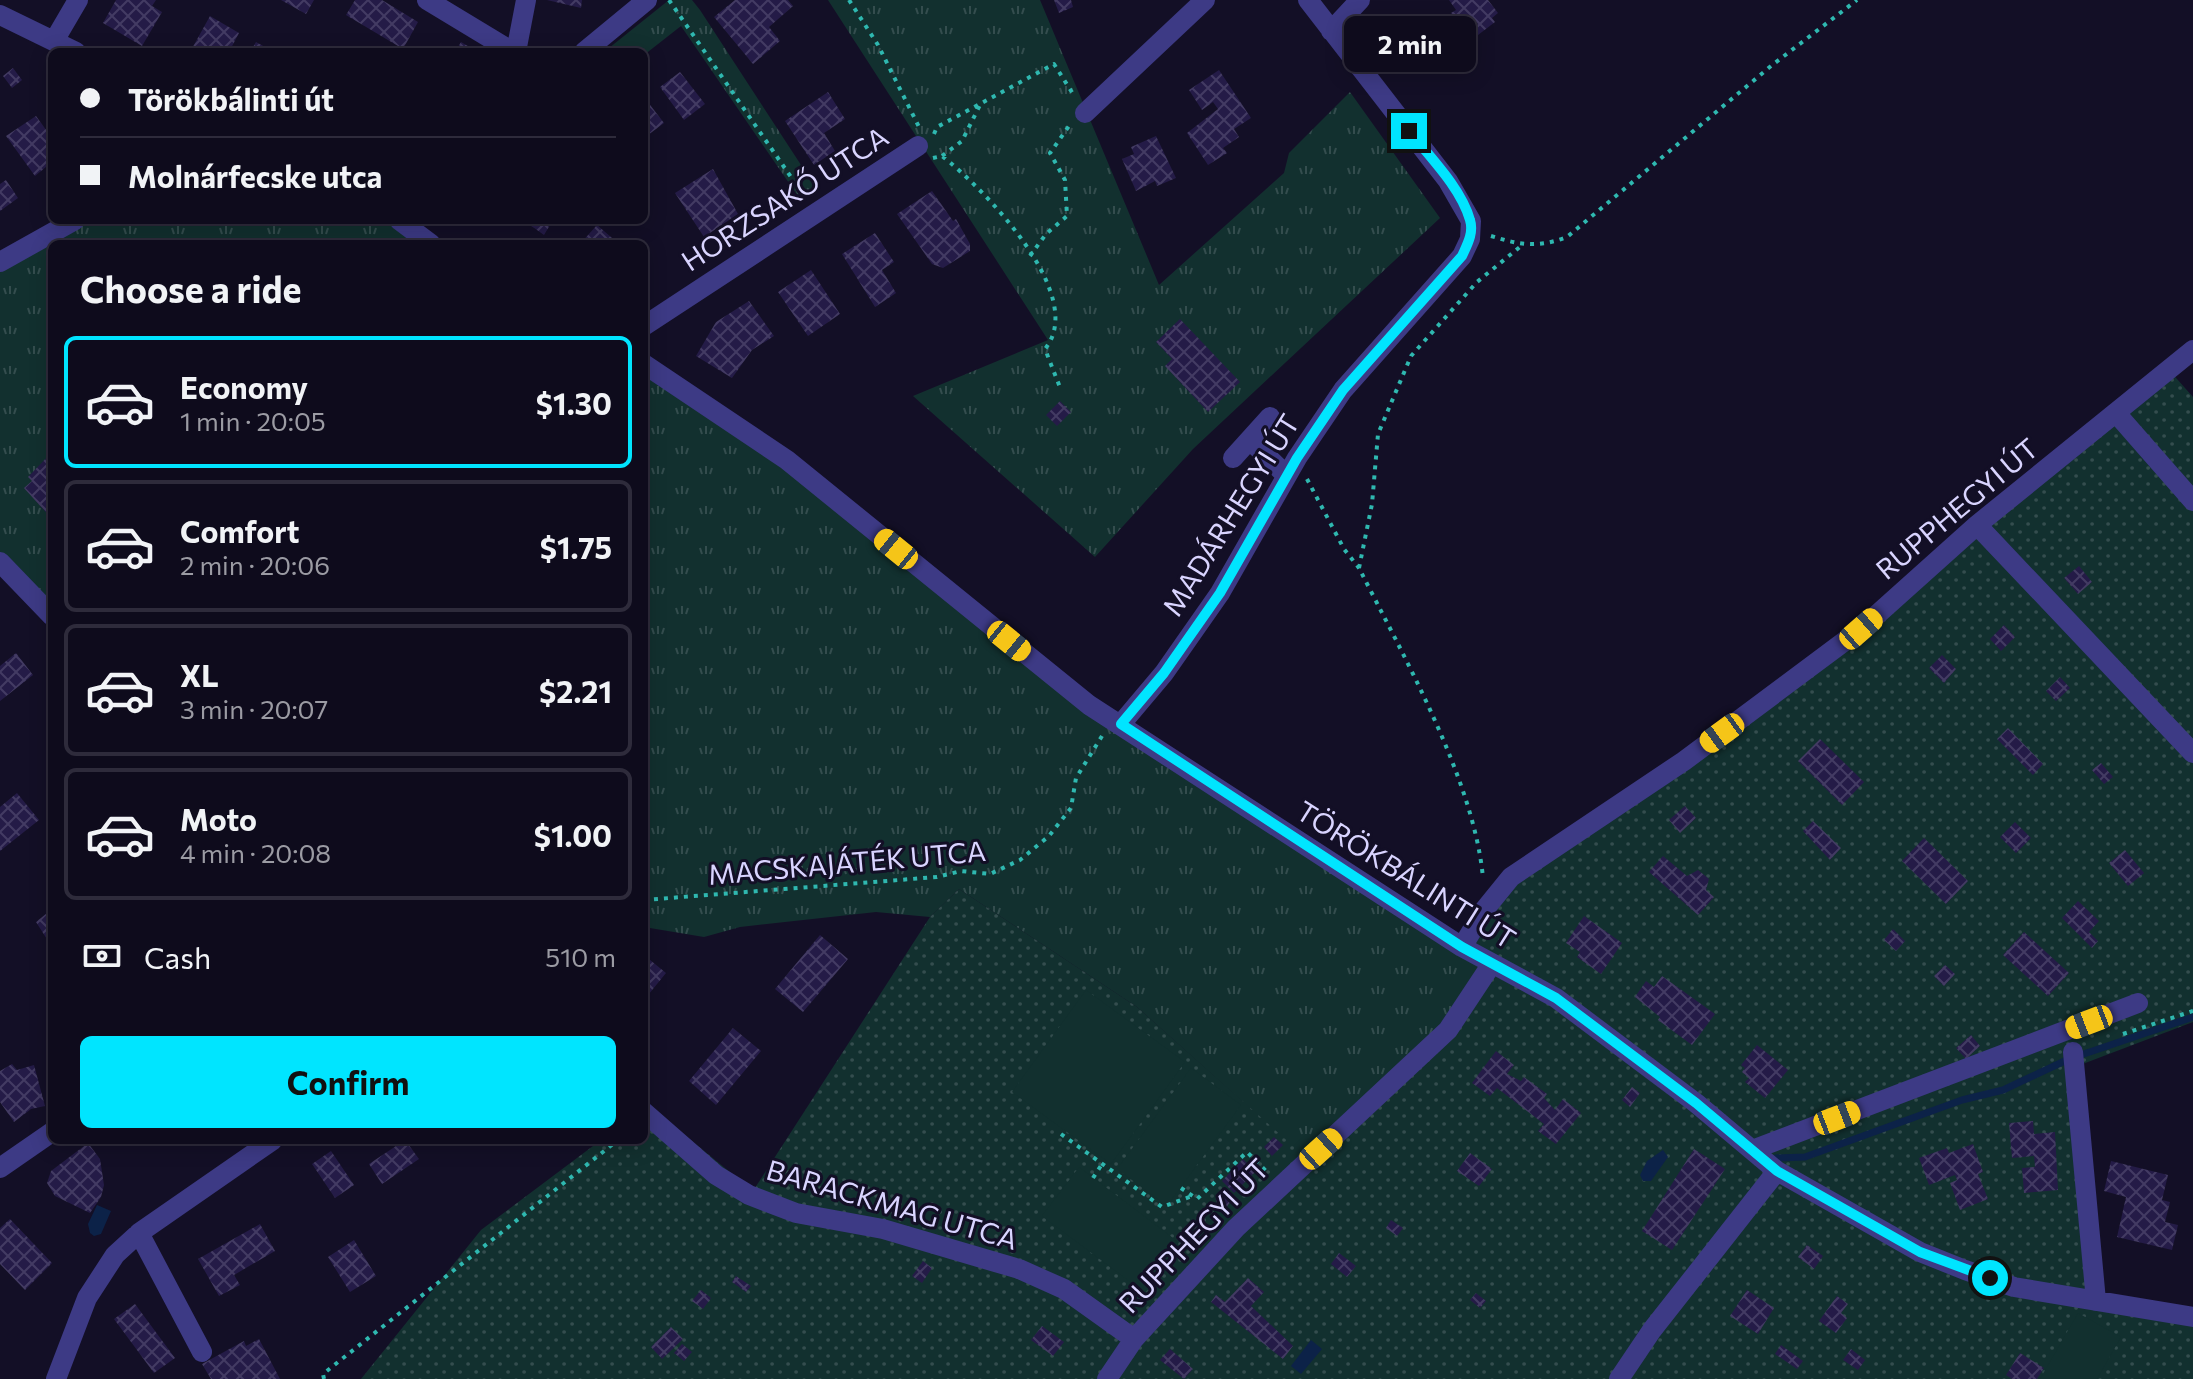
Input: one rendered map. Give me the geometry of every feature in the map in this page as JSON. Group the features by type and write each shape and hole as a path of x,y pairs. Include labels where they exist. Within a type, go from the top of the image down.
{"street":[{"path":"54,41 78,0"},
{"path":"427,0 507,48"},
{"path":"515,48 526,0"},
{"path":"589,48 647,0"},
{"path":"1085,113 1205,0"},
{"path":"1308,0 1448,181 1471,221"},
{"path":"1331,31 1360,0"},
{"path":"0,15 68,48"},
{"name":"HORZSAKŐ UTCA","path":"648,323 921,149"},
{"name":"MADÁRHEGYI ÚT","path":"1121,724 1164,673 1220,593 1292,466 1343,390 1462,256 1470,239 1471,221"},
{"path":"0,262 68,224"},
{"path":"404,224 426,240"},
{"name":"RUPPHEGYI ÚT","path":"1462,947 1485,909 1511,877 1684,761 1861,629 1977,525 2193,350"},
{"name":"TÖRÖKBÁLINTI ÚT","path":"648,367 787,460 1083,701 1462,947 1556,998 1777,1171 1920,1252 1965,1270 2014,1287 2193,1317"},
{"path":"2116,413 2193,501"},
{"path":"1233,458 1270,417"},
{"path":"1250,440 1292,466"},
{"path":"1977,525 2193,753"},
{"path":"0,562 48,612"},
{"name":"RUPPHEGYI ÚT","path":"1107,1379 1134,1339 1280,1185 1448,1030 1491,965"},
{"path":"1752,1150 2138,1003"},
{"path":"2074,1059 2096,1301"},
{"name":"BARACKMAG UTCA","path":"648,1116 716,1175 749,1195 796,1213 883,1229 1019,1269 1064,1289 1134,1339"},
{"path":"0,1168 48,1135"},
{"path":"56,1379 87,1298 115,1255 139,1233 267,1144"},
{"path":"1619,1379 1652,1330 1777,1171"},
{"path":"139,1233 202,1352"}],"path":[{"path":"669,0 816,214"},
{"path":"849,0 878,45 920,128 921,149 929,159 942,156 962,141 980,104"},
{"path":"1471,221 1491,236 1521,246 1544,246 1567,237 1771,66 1857,0"},
{"path":"921,149 937,127 1054,64 1085,113 1072,122 1050,153 1065,180 1067,216 1046,234 1030,256"},
{"path":"942,156 998,209 1030,256 1044,270 1053,298 1054,327 1052,341 1045,349 1061,390"},
{"path":"1359,568 1372,504 1378,434 1411,356 1477,282 1521,246"},
{"path":"1292,466 1359,568 1467,800 1481,859 1485,909"},
{"name":"MACSKAJÁTÉK UTCA","path":"648,900 937,877 961,871 990,874 1020,860 1049,836 1071,808 1076,778 1103,734 1121,724"},
{"path":"1061,1134 1162,1207 1192,1196"},
{"path":"324,1379 323,1374 613,1144"},
{"path":"1181,1188 1197,1199 1207,1193 1247,1152 1280,1185"},
{"path":"1093,1178 1102,1164"}],"green space":[{"path":"669,0 692,0 816,188 800,199 681,26 648,52 648,48 609,48"},
{"path":"828,0 1040,0 1159,285 1284,173 1289,153 1350,92 1440,218 1193,449 1095,557 913,396 1048,340"},
{"path":"68,224 404,224 426,240 48,240 48,611 0,562 0,262"},
{"path":"648,367 787,460 1089,705 1491,965 1448,1030 1321,1149 1292,1146 1137,1007 959,889 930,917 876,912 740,927 704,937 648,928"},
{"path":"2169,370 2193,397 2193,1022 2080,1065 2100,1292 2193,1312 2193,1379 361,1379 481,1230 596,1144 648,1144 648,1112 659,1114 753,1191 930,917 959,889 1137,1007 1292,1145 1321,1149 1411,1067 1491,965 1462,947 1511,877 1684,761"},
{"path":"1086,990 1185,1062 1111,1164 1012,1092"},
{"path":"1191,1068 1241,1105 1167,1206 1117,1169"},
{"path":"1079,1167 1177,1241 1141,1290 1042,1216"},
{"path":"2078,1313 2121,1337 2097,1379 2040,1379"}],"water":[{"path":"1663,1150 1668,1157 1651,1181 1643,1181 1640,1175 1647,1161"},
{"path":"97,1205 111,1211 101,1234 94,1236 88,1224"},
{"path":"1311,1340 1322,1349 1301,1374 1291,1366"}],"building":[{"path":"116,0 156,0 152,6 162,12 142,46 103,23"},
{"path":"281,0 314,0 306,14"},
{"path":"355,0 382,0 418,22 401,48 346,15"},
{"path":"547,0 582,0 581,8"},
{"path":"735,0 788,0 793,6 769,27 780,41 753,64 714,17"},
{"path":"1054,0 1071,0 1073,7 1059,13"},
{"path":"1449,0 1488,0 1498,13 1492,18 1495,22 1478,35 1469,23 1463,28 1451,13 1456,10"},
{"path":"210,16 239,33 231,48 192,48"},
{"path":"256,42 267,48 252,48"},
{"path":"461,42 471,48 457,48"},
{"path":"13,68 22,80 12,88 3,76"},
{"path":"1219,70 1251,118 1234,129 1239,137 1223,148 1227,153 1208,165 1187,133 1218,109 1213,102 1202,110 1189,90"},
{"path":"680,72 705,104 684,120 660,87"},
{"path":"828,92 845,119 824,133 835,151 814,165 785,121"},
{"path":"648,102 664,123 648,135"},
{"path":"36,116 48,132 48,165 35,176 6,136"},
{"path":"1156,136 1176,178 1157,186 1155,181 1136,191 1122,159 1134,154 1131,147"},
{"path":"713,169 738,214 704,237 675,193"},
{"path":"6,180 18,198 0,211 0,184"},
{"path":"932,191 953,221 956,219 970,244 970,251 943,268 932,264 897,214"},
{"path":"529,224 551,224 544,235"},
{"path":"597,225 614,240 584,240"},
{"path":"875,233 894,262 882,270 896,293 875,307 842,254"},
{"path":"811,270 840,314 808,336 778,292"},
{"path":"749,301 774,336 752,350 732,378 696,356 716,322"},
{"path":"1180,319 1240,382 1208,412 1165,366 1172,359 1156,342"},
{"path":"1060,401 1071,412 1057,426 1046,415"},
{"path":"48,456 48,515 24,488 32,481 28,477"},
{"path":"2079,566 2092,582 2078,594 2064,578"},
{"path":"2004,625 2015,637 2001,651 1990,639"},
{"path":"16,653 33,675 0,701 0,666"},
{"path":"1942,655 1956,669 1944,683 1929,668"},
{"path":"2060,677 2070,688 2056,701 2046,691"},
{"path":"2008,728 2043,764 2033,775 1997,739"},
{"path":"1820,739 1864,782 1842,805 1798,761"},
{"path":"2101,763 2113,777 2104,784 2092,770"},
{"path":"17,793 39,820 0,851 0,807"},
{"path":"1685,806 1696,818 1680,833 1669,820"},
{"path":"1813,821 1841,848 1830,860 1803,831"},
{"path":"2015,822 2031,838 2016,853 2000,837"},
{"path":"1924,838 1968,881 1946,904 1902,861"},
{"path":"2125,850 2144,873 2128,886 2109,863"},
{"path":"1663,856 1687,876 1698,870 1709,879 1706,890 1714,897 1698,915 1649,872"},
{"path":"2078,901 2099,921 2089,932 2098,941 2092,948 2062,918"},
{"path":"48,912 48,941 36,922"},
{"path":"1584,916 1622,943 1601,974 1577,957 1580,952 1566,943"},
{"path":"1893,929 1905,941 1896,951 1884,940"},
{"path":"2024,932 2069,973 2048,996 2003,955"},
{"path":"820,935 848,959 803,1012 775,989"},
{"path":"648,958 666,973 648,995"},
{"path":"1945,965 1955,974 1944,986 1934,976"},
{"path":"1662,976 1715,1014 1692,1045 1658,1020 1660,1017 1635,997 1646,981 1654,987"},
{"path":"733,1028 761,1051 716,1105 689,1081"},
{"path":"1971,1035 1980,1046 1966,1059 1956,1048"},
{"path":"1757,1045 1788,1070 1765,1098 1745,1082 1749,1078 1742,1072 1745,1068 1741,1065"},
{"path":"1496,1051 1514,1065 1507,1074 1521,1081 1524,1077 1547,1094 1544,1098 1555,1110 1563,1099 1581,1113 1556,1144 1538,1131 1544,1124 1497,1088 1490,1096 1472,1083"},
{"path":"12,1064 17,1070 34,1065 45,1106 31,1109 14,1122 0,1102 0,1071"},
{"path":"1632,1087 1640,1093 1630,1107 1622,1100"},
{"path":"2033,1121 2034,1134 2055,1132 2058,1190 2024,1193 2022,1168 2035,1167 2034,1156 2012,1158 2009,1123"},
{"path":"1274,1137 1283,1145 1272,1156 1264,1147"},
{"path":"89,1144 100,1159 104,1185 101,1197 90,1213 55,1196 47,1183 51,1171"},
{"path":"399,1144 408,1144 419,1159 382,1184 369,1164"},
{"path":"1973,1144 1983,1172 1978,1174 1988,1199 1960,1210 1950,1183 1957,1180 1955,1175 1929,1185 1919,1158 1947,1148 1949,1153"},
{"path":"1694,1149 1725,1169 1672,1250 1642,1231"},
{"path":"331,1151 354,1185 335,1198 312,1164"},
{"path":"1470,1153 1492,1169 1479,1186 1457,1171"},
{"path":"1243,1159 1255,1172 1234,1193 1222,1181"},
{"path":"2111,1161 2168,1175 2162,1200 2170,1202 2165,1222 2178,1225 2172,1250 2117,1237 2126,1197 2104,1191"},
{"path":"1225,1189 1234,1197 1225,1209 1216,1201"},
{"path":"10,1219 52,1263 25,1290 0,1264 0,1228"},
{"path":"1391,1220 1403,1228 1397,1236 1386,1228"},
{"path":"260,1224 275,1251 234,1275 240,1285 219,1296 198,1259"},
{"path":"354,1240 376,1276 350,1292 328,1257"},
{"path":"1807,1245 1823,1256 1814,1269 1798,1257"},
{"path":"1339,1253 1356,1266 1347,1277 1331,1264"},
{"path":"923,1261 932,1268 922,1283 912,1276"},
{"path":"736,1276 751,1286 746,1292 732,1282"},
{"path":"1248,1278 1264,1292 1251,1306 1293,1346 1283,1359 1211,1302 1216,1295 1225,1302"},
{"path":"701,1290 711,1298 703,1309 692,1301"},
{"path":"1747,1290 1774,1308 1758,1334 1730,1316"},
{"path":"1476,1293 1486,1301 1480,1308 1470,1300"},
{"path":"1837,1296 1848,1304 1841,1313 1847,1318 1836,1333 1819,1321"},
{"path":"135,1304 175,1358 154,1373 114,1319"},
{"path":"1042,1326 1064,1342 1053,1356 1031,1340"},
{"path":"671,1327 683,1339 662,1359 651,1347"},
{"path":"259,1339 280,1379 211,1379 202,1364 244,1341 246,1346"},
{"path":"682,1344 692,1352 684,1361 674,1353"},
{"path":"1781,1345 1803,1361 1797,1369 1775,1354"},
{"path":"1170,1349 1193,1369 1184,1379 1160,1360"},
{"path":"1851,1349 1865,1360 1858,1370 1843,1360"},
{"path":"2020,1353 2044,1368 2037,1379 2012,1379 2006,1375"}],"waterway":[{"path":"1776,1158 1805,1157 1962,1100 2003,1090 2069,1059 2193,1017"}],"route":[{"path":"1409,131 1448,181 1471,221 1470,239 1462,256 1343,390 1286,475 1220,593 1164,673 1121,724 1381,896 1491,965 1556,998 1696,1103 1777,1171 1920,1252 1990,1278"}]}
